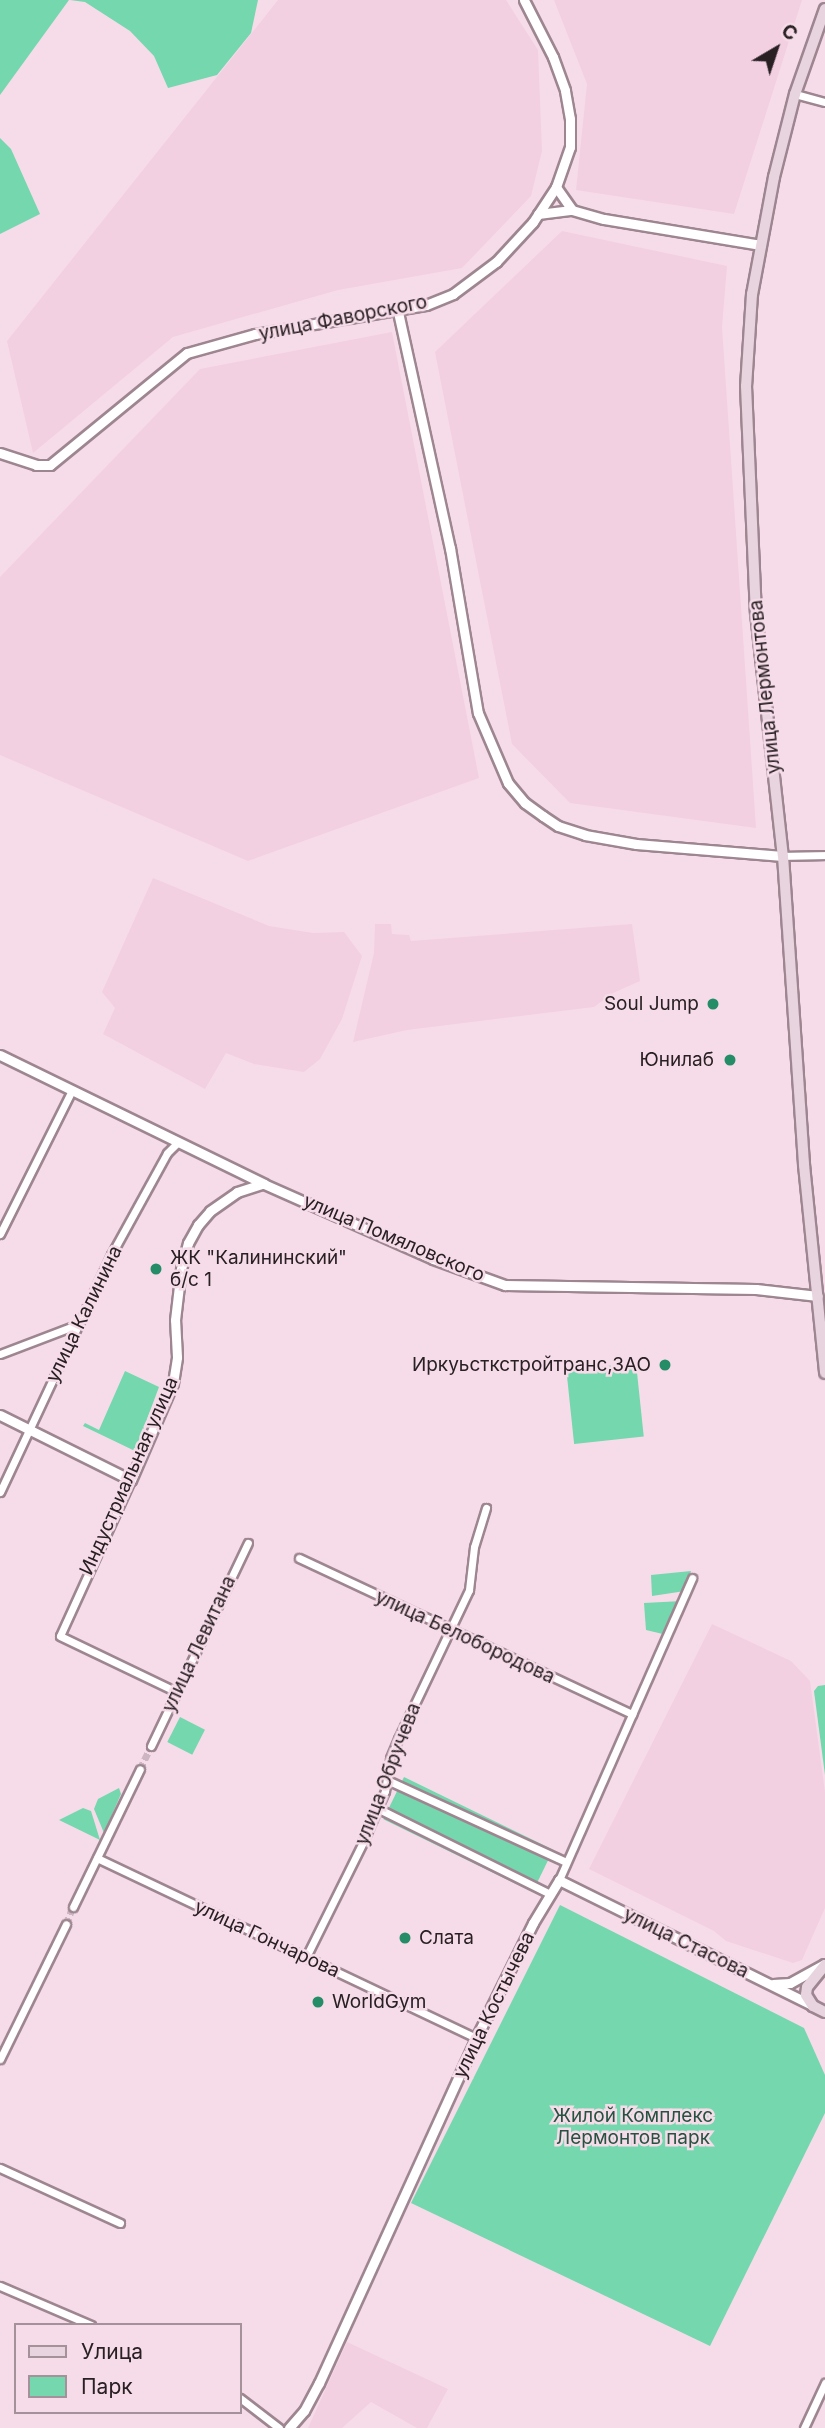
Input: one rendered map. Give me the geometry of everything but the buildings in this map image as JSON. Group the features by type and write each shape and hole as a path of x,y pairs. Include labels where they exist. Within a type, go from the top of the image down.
{"main road":[{"name":"улица Лермонтова","path":"825,9 795,94 774,177 761,245 747,345 746,450 756,613 783,856 804,1165 825,1373"},
{"path":"825,1964 807,1987 806,1995 813,2006 825,2012"}],"street":[{"name":"улица Фаворского","path":"0,453 36,465 50,464 187,353 255,334 398,312 453,294 472,283 496,262 538,214 556,187 569,147 570,119 565,90 553,57 524,0"},
{"path":"795,94 825,102"},
{"path":"556,187 572,210"},
{"path":"538,214 572,210 604,219 761,245"},
{"path":"398,312 453,561 478,713 508,783 524,803 543,816 558,826 585,835 636,844 783,856 825,855"},
{"name":"улица Помяловского","path":"0,1055 264,1184 433,1259 505,1285 756,1289 818,1296"},
{"path":"0,1234 72,1090"},
{"name":"улица Калинина","path":"0,1492 111,1255 154,1174 167,1153 178,1142"},
{"name":"Индустриальная улица","path":"175,1691 60,1636 173,1384 177,1356 175,1320 181,1269 188,1244 198,1225 210,1211 237,1192 264,1184"},
{"path":"0,1354 80,1324"},
{"path":"0,1415 131,1480"},
{"name":"улица Обручева","path":"306,1957 377,1808 387,1780 390,1758 398,1739 469,1590 474,1547 486,1508"},
{"name":"улица Левитана","path":"151,1745 248,1542"},
{"name":"улица Белобородова","path":"299,1558 632,1714"},
{"name":"улица Костычева","path":"289,2428 304,2411 322,2377 476,2038 559,1880 692,1578"},
{"path":"73,1907 140,1769"},
{"path":"387,1780 566,1862"},
{"path":"377,1808 550,1894"},
{"name":"улица Гончарова","path":"97,1858 476,2038"},
{"name":"улица Стасова","path":"559,1880 813,2006"},
{"path":"0,2059 65,1924"},
{"path":"762,1980 779,1985 790,1983 825,1964"},
{"path":"0,2168 120,2223"},
{"path":"0,2286 86,2323"},
{"path":"804,2428 825,2383"},
{"path":"242,2400 279,2428"}],"shaded area":[{"path":"278,0 506,0 538,50 542,151 531,196 462,268 338,290 173,337 33,453 7,341"},
{"path":"554,0 802,0 734,214 576,190 587,84"},
{"path":"562,231 727,266 722,327 756,828 570,803 512,744 435,352"},
{"path":"392,332 479,778 248,861 0,755 0,577 200,369"},
{"path":"153,878 269,926 313,933 344,932 362,956 342,1019 320,1059 304,1072 254,1064 226,1053 205,1089 103,1034 115,1008 102,992"},
{"path":"375,924 391,924 392,934 409,935 411,941 632,924 640,981 613,993 594,1007 407,1030 353,1042 374,953"},
{"path":"712,1624 791,1661 810,1681 825,1792 825,1908 802,1960 793,1963 726,1941 714,1931 589,1869"},
{"path":"347,2342 448,2389 427,2428 417,2428 371,2402 342,2428 308,2428"}],"green space":[{"path":"0,0 69,0 0,95"},
{"path":"70,0 258,0 251,33 217,75 168,88 154,56 130,31 85,2"},
{"path":"0,138 11,149 40,214 0,234"},
{"path":"636,1363 644,1437 574,1444 566,1370"},
{"path":"125,1371 159,1387 135,1451 83,1426 85,1423 99,1430"},
{"path":"691,1571 685,1591 652,1596 651,1575"},
{"path":"682,1601 667,1635 646,1630 644,1603"},
{"path":"825,1685 825,1775 814,1691 818,1686"},
{"path":"180,1717 205,1730 192,1755 167,1742"},
{"path":"404,1777 553,1850 533,1892 383,1819"},
{"path":"119,1788 121,1794 104,1833 94,1809 98,1799"},
{"path":"83,1808 91,1811 100,1840 59,1820"},
{"name":"Жилой Комплекс Лермонтов парк","path":"560,1905 804,2028 825,2075 825,2113 710,2346 411,2203"}],"tunnel":[{"path":"140,1769 151,1746"},
{"path":"66,1924 73,1907"}],"place":[{"name":"Soul Jump","path":"713,1004"},
{"name":"Юнилаб","path":"730,1060"},
{"name":"ЖК \"Калининский\" б/с 1","path":"156,1269"},
{"name":"Иркуьсткстройтранс,ЗАО","path":"665,1365"},
{"name":"Слата","path":"405,1938"},
{"name":"WorldGym","path":"318,2002"}]}
